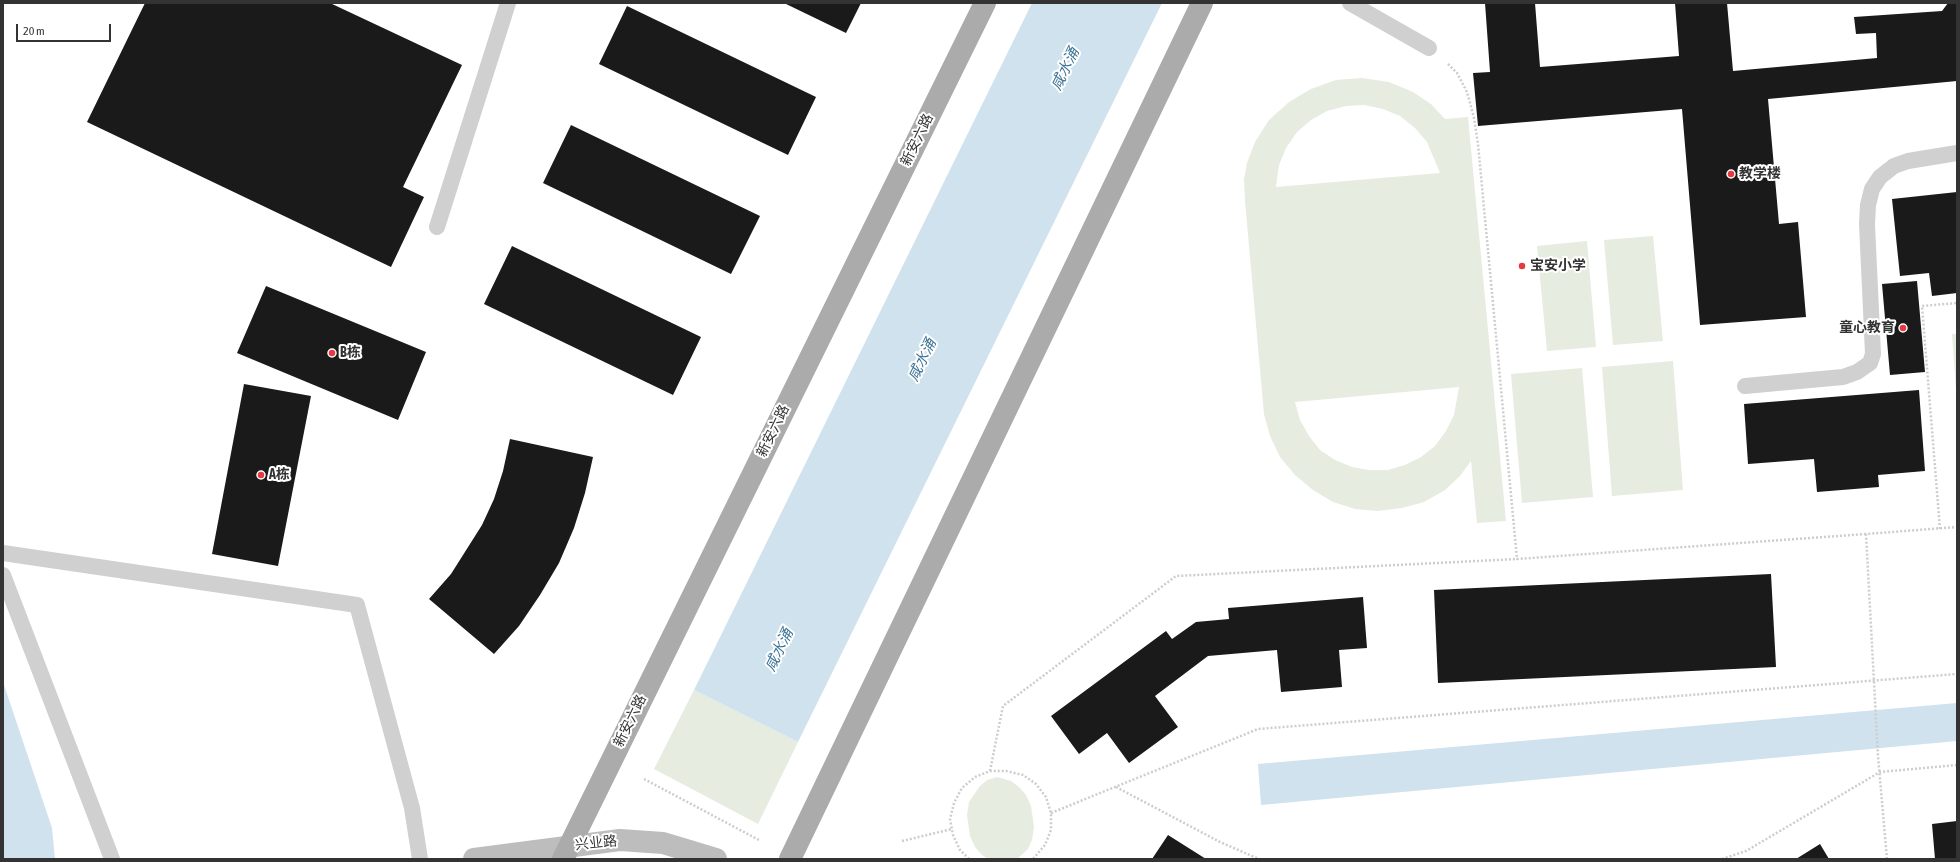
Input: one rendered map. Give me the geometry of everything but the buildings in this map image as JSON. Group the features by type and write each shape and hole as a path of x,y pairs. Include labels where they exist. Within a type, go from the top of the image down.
{"main road":[{"name":"新安六路","path":"566,852 985,3"},
{"path":"790,859 1202,3"},
{"name":"兴业路","path":"474,859 566,852 620,840 663,842 716,859"}],"lane":[{"path":"437,227 508,3"},
{"path":"1350,3 1429,48"},
{"path":"1745,386 1843,377 1857,372 1870,363 1873,354 1867,224 1868,205 1872,189 1880,177 1894,166 1908,160 1957,153"},
{"path":"3,553 357,605 412,808 420,859"},
{"path":"3,575 112,859"}],"path":[{"path":"1429,48 1444,59 1457,73 1467,92 1474,118 1478,144 1517,559"},
{"path":"1940,529 1922,306 1957,303"},
{"path":"990,771 1003,706 1176,576 1517,559 1957,527"},
{"path":"1866,534 1878,756 1887,859"},
{"path":"1051,813 1258,729 1957,674"},
{"path":"1722,859 1746,851 1880,772 1957,765"},
{"path":"969,859 960,850 953,835 950,819 954,803 962,788 975,778 990,771 1006,770 1023,775 1036,784 1046,797 1051,813 1051,830 1045,846 1033,859"},
{"path":"644,779 759,840"},
{"path":"1116,787 1220,842 1259,859"},
{"path":"902,841 952,829"}],"shaded area":[{"path":"1362,78 1389,82 1413,92 1431,104 1445,119 1468,117 1506,521 1477,523 1471,461 1460,476 1445,490 1424,502 1402,508 1378,511 1355,509 1333,502 1313,490 1295,475 1280,457 1270,436 1264,414 1244,179 1247,163 1255,142 1269,120 1289,102 1311,89 1336,80","holes":["1364,105 1383,109 1400,116 1415,128 1427,142 1440,173 1276,187 1279,165 1286,148 1297,132 1311,120 1327,111 1346,106","1459,387 1454,415 1446,431 1435,446 1421,457 1405,465 1388,470 1369,470 1352,467 1335,460 1320,450 1309,436 1300,420 1295,402"]},
{"path":"1653,236 1663,341 1613,345 1604,240"},
{"path":"1587,241 1596,347 1547,351 1537,246"},
{"path":"1952,334 1957,334 1957,403"},
{"path":"1673,361 1683,490 1612,496 1602,367"},
{"path":"1582,368 1593,497 1522,503 1511,374"},
{"path":"694,690 798,742 758,824 654,769"},
{"path":"997,777 1011,781 1019,787 1026,795 1031,806 1034,827 1032,840 1028,849 1017,859 988,859 975,847 970,836 967,815 969,802 980,786 987,780"}],"water":[{"name":"咸水涌","path":"1032,3 1162,3 798,742 694,690"},
{"path":"3,682 52,828 55,859 3,859"},
{"path":"1957,703 1957,741 1261,805 1258,764"}],"place":[{"name":"教学楼","path":"1731,174"},
{"name":"宝安小学","path":"1522,266"},
{"name":"童心教育","path":"1903,328"},
{"name":"B栋","path":"332,353"},
{"name":"A栋","path":"261,475"}]}
